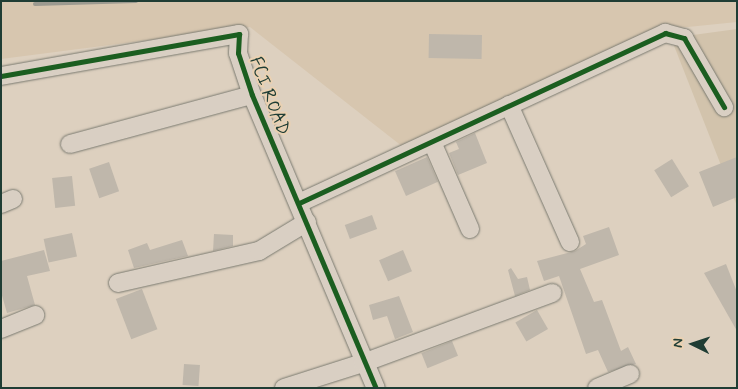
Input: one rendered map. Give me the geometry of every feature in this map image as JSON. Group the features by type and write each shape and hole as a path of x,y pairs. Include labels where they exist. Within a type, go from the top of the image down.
{"street":[{"path":"299,203 665,33 684,38 724,107"},
{"name":"FCI ROAD","path":"1,76 239,34 238,53 252,95 299,203 363,363 376,388"},
{"path":"70,144 252,95"},
{"path":"509,104 570,242"},
{"path":"432,142 470,229"},
{"path":"118,283 259,251 306,222"},
{"path":"284,388 306,384 552,293"},
{"path":"1,329 35,315"},
{"path":"597,388 630,374"}],"shaded area":[{"path":"1,1 737,1 737,22 668,29 403,147 250,27 1,59"},
{"path":"737,29 737,206 671,38"}],"building":[{"path":"429,34 482,35 482,59 429,58"},
{"path":"475,133 487,163 458,175 449,153 459,149 456,142"},
{"path":"427,157 438,182 406,196 395,171"},
{"path":"737,157 737,197 713,207 699,172"},
{"path":"672,159 689,186 671,197 654,170"},
{"path":"109,162 119,191 99,198 89,169"},
{"path":"72,176 75,206 55,208 52,178"},
{"path":"372,215 377,229 350,239 345,225"},
{"path":"609,227 619,255 580,269 594,302 602,300 621,351 628,347 636,364 608,372 598,350 586,354 559,276 544,281 537,261 575,251 586,244 583,236"},
{"path":"72,233 77,256 49,263 44,239"},
{"path":"214,234 233,235 233,246 213,251"},
{"path":"182,240 188,256 134,268 128,250 147,243 150,250"},
{"path":"44,250 50,271 27,276 35,305 7,313 1,292 1,261"},
{"path":"403,250 412,271 388,281 379,260"},
{"path":"726,264 737,292 737,331 704,273"},
{"path":"511,268 518,279 527,277 530,290 515,296 508,270"},
{"path":"142,289 157,329 131,339 116,299"},
{"path":"399,296 413,332 395,339 387,316 373,320 369,305"},
{"path":"537,310 548,329 526,342 515,322"},
{"path":"452,341 458,356 427,368 421,353"},
{"path":"184,364 200,365 198,386 183,385"}],"railway":[{"path":"35,4 136,1"}],"cycle path":[{"path":"299,203 665,33 684,38 724,107"},
{"path":"1,76 239,34 238,53 252,95 376,388"}]}
